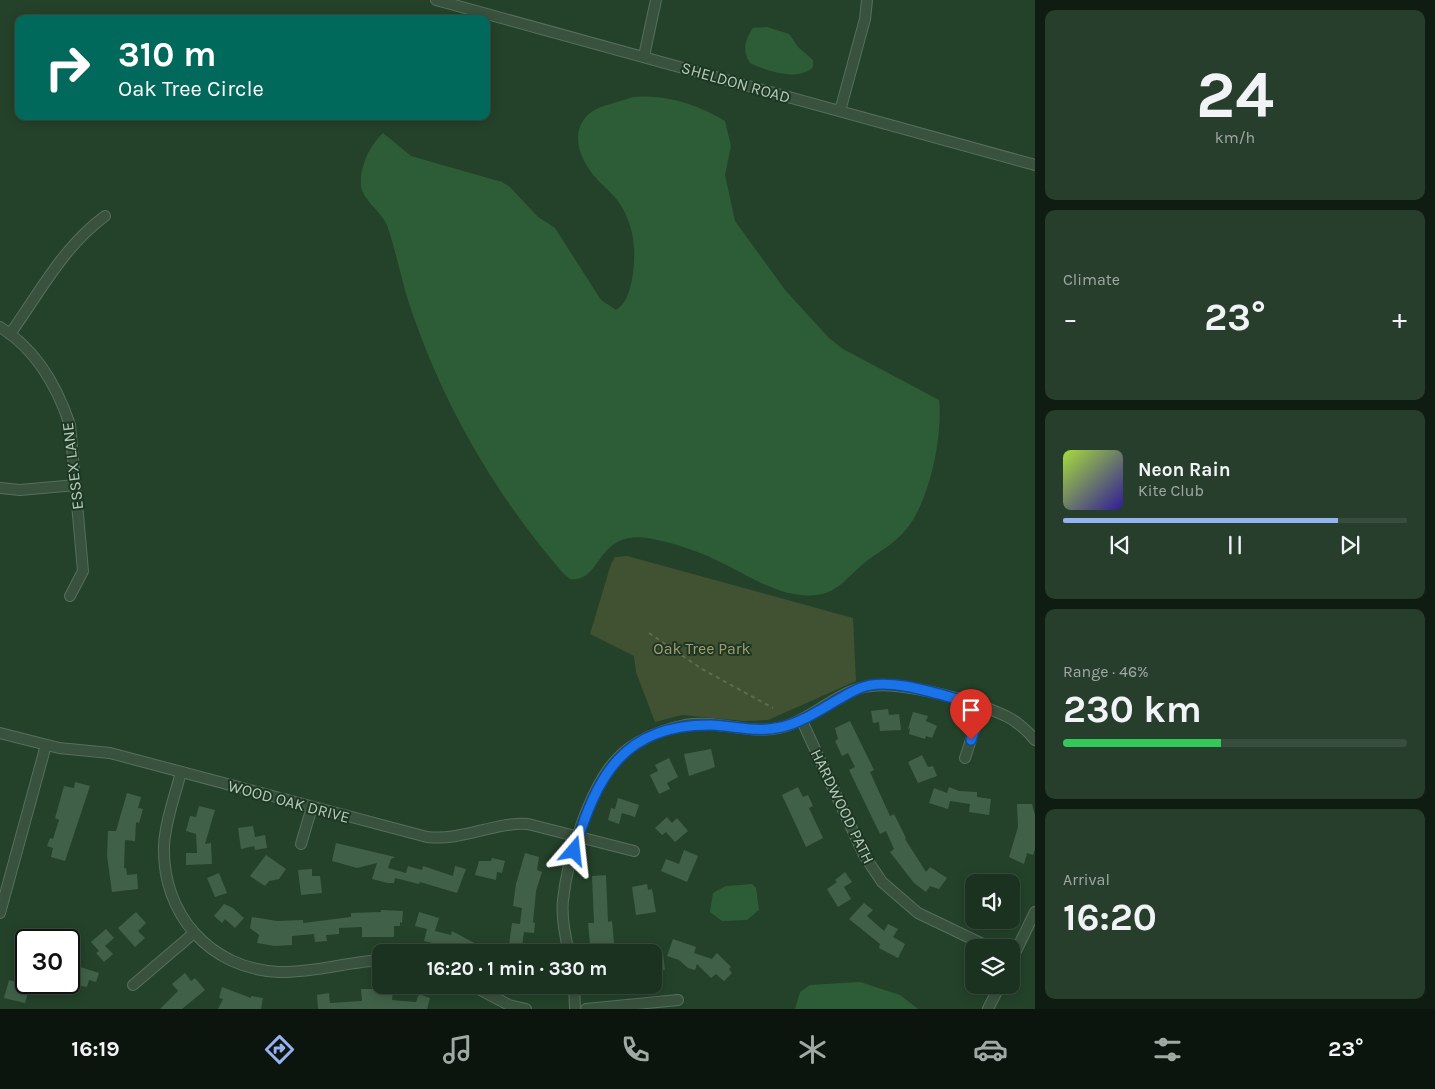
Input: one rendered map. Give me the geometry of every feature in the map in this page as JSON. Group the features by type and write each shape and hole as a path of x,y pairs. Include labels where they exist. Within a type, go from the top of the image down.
{"street":[{"name":"SHELDON ROAD","path":"436,0 1035,165"},
{"path":"644,56 656,0"},
{"path":"840,111 865,19 867,0"},
{"path":"10,334 55,267 76,240 106,216"},
{"name":"ESSEX LANE","path":"0,327 32,355 48,375 63,405 70,425 83,572 70,596"},
{"path":"0,488 20,490 76,485"},
{"path":"567,944 562,917 562,901 590,803 602,779 616,760 638,742 658,733 687,725 714,725 752,731 780,727 802,721 836,699 863,687 888,684 982,706 1008,717 1035,740"},
{"path":"965,758 982,706"},
{"name":"HARDWOOD PATH","path":"802,721 864,855 882,882 918,913 972,939"},
{"name":"WOOD OAK DRIVE","path":"0,733 46,745 110,753 427,837 460,837 515,824 528,824 634,851"},
{"path":"0,913 46,745"},
{"path":"181,772 167,826 164,865 174,901 185,922 202,942 226,958 265,971 296,971 372,961"},
{"path":"301,844 312,807"},
{"path":"1020,942 1035,912"},
{"path":"133,985 194,933"},
{"path":"488,994 509,1005 526,1009"},
{"path":"574,994 575,1009"},
{"path":"988,1009 996,994"},
{"path":"586,1009 678,1000"}],"path":[{"path":"649,633 702,669 773,708"}],"green space":[{"name":"Oak Tree Park","path":"627,556 853,618 856,681 768,720 744,721 682,715 655,722 636,672 634,656 590,634 611,564 615,557"}],"shaded area":[{"path":"767,27 789,34 798,47 813,60 813,67 799,74 782,74 750,63 745,50 748,36 753,28"},
{"path":"633,97 657,97 681,102 704,110 725,121 731,146 725,175 735,221 785,290 829,338 843,349 939,400 939,433 932,470 927,489 912,521 894,541 864,563 843,583 830,591 822,594 800,595 778,590 700,553 648,538 630,538 618,542 608,549 589,573 581,578 570,579 563,573 516,514 475,450 457,417 425,348 405,291 387,225 364,195 361,177 364,163 370,150 383,133 411,156 502,182 510,187 538,217 555,228 601,300 616,310 626,299 631,283 634,257 632,232 627,217 620,205 585,163 581,155 578,137 583,121 594,110"},
{"path":"752,884 756,888 759,910 747,920 722,921 710,912 713,893 726,886"},
{"path":"860,982 900,995 918,1009 795,1009 800,992 810,985"}],"building":[{"path":"888,709 889,715 899,714 901,730 880,731 879,722 873,723 871,711"},
{"path":"913,712 928,716 926,721 937,726 932,738 926,736 925,739 909,734 910,728 908,729"},
{"path":"850,721 874,770 870,772 890,816 894,814 905,839 926,872 930,867 947,878 939,889 930,886 926,892 914,883 890,852 894,849 886,831 880,834 849,770 855,767 848,753 842,756 835,741 838,739 835,728"},
{"path":"711,749 715,767 689,776 684,754"},
{"path":"922,755 928,767 933,766 937,776 918,783 908,762"},
{"path":"669,758 678,777 667,783 670,789 659,794 650,775 658,771 655,765"},
{"path":"75,782 90,786 65,861 51,857 53,848 47,846 50,838 53,839 59,820 55,818 64,786 74,788"},
{"path":"798,787 803,797 808,795 813,806 809,808 823,838 806,847 782,795"},
{"path":"949,787 959,791 977,792 977,797 991,799 989,815 969,812 970,804 950,801 948,809 929,803 934,788 947,793"},
{"path":"127,793 141,797 138,808 143,809 139,823 136,822 135,841 125,840 124,868 126,868 127,875 137,874 138,889 112,892 107,856 108,831 116,831"},
{"path":"618,798 639,805 635,817 622,813 619,824 608,820 611,808 615,809"},
{"path":"1017,804 1032,804 1035,815 1035,849 1033,855 1027,853 1024,864 1009,857 1018,827"},
{"path":"199,806 215,810 205,844 211,843 212,864 186,865 186,853 197,853 196,834 186,831 190,816 196,817"},
{"path":"667,817 672,823 677,818 688,831 675,842 666,832 662,835 655,828"},
{"path":"253,826 255,837 265,835 267,848 255,850 254,846 241,849 238,828"},
{"path":"336,843 395,857 391,859 388,868 406,873 408,866 422,870 423,866 453,876 455,866 466,869 457,893 420,882 419,884 395,878 394,883 388,883 372,879 377,863 357,868 332,861"},
{"path":"684,850 698,856 687,882 661,871 666,859 679,864"},
{"path":"525,853 539,857 537,870 542,872 536,891 533,922 535,923 534,933 524,932 522,944 509,944 512,923 520,924 522,908 513,906 516,884"},
{"path":"266,855 286,869 279,879 269,881 265,886 250,876"},
{"path":"492,858 505,861 502,873 497,872 496,880 475,875 479,861 491,861"},
{"path":"312,869 312,876 320,876 322,893 301,895 298,870"},
{"path":"845,872 852,882 844,887 851,899 838,907 827,889 837,882 835,880"},
{"path":"219,873 227,893 215,897 207,878"},
{"path":"606,875 608,922 612,921 614,943 590,944 588,923 594,923 592,876"},
{"path":"647,884 648,890 652,889 656,912 636,915 632,887"},
{"path":"864,903 873,910 867,916 884,931 888,924 898,929 893,937 905,944 898,958 879,948 880,944 849,919"},
{"path":"224,904 233,908 244,918 235,928 225,919 222,923 214,916"},
{"path":"381,910 403,911 402,923 400,922 400,926 394,926 394,937 362,937 362,927 339,928 339,934 326,935 327,941 315,942 314,934 292,936 292,945 275,946 257,943 259,935 250,928 252,917 277,921 303,920 303,923 351,917 351,913 381,912"},
{"path":"136,912 146,923 138,931 145,938 135,947 118,928"},
{"path":"419,912 439,918 435,931 451,935 452,931 476,944 436,944 424,941 427,929 415,926"},
{"path":"106,929 114,938 105,946 113,954 104,962 96,953 99,951 91,942"},
{"path":"673,939 696,947 694,953 712,959 717,953 731,967 729,969 732,973 724,981 716,974 711,978 697,964 695,970 688,968 679,960 667,956"},
{"path":"662,953 665,970 662,970"},
{"path":"80,967 99,973 96,982 89,980 87,987 80,986"},
{"path":"185,973 191,981 195,978 205,990 182,1009 160,1009 178,991 172,984"},
{"path":"9,980 15,982 15,994 28,994 25,1003 4,998"},
{"path":"222,987 251,998 251,996 263,998 261,1009 218,1009 223,999 219,998"},
{"path":"361,989 372,989 372,994 393,994 392,1000 416,1002 419,994 430,998 427,1009 318,1009 317,995 329,993 330,1003 362,1001"}],"route":[{"path":"574,851 590,803 602,779 616,760 638,742 658,733 687,725 714,725 752,731 780,727 802,721 836,699 863,687 888,684 982,706 971,740"}]}
